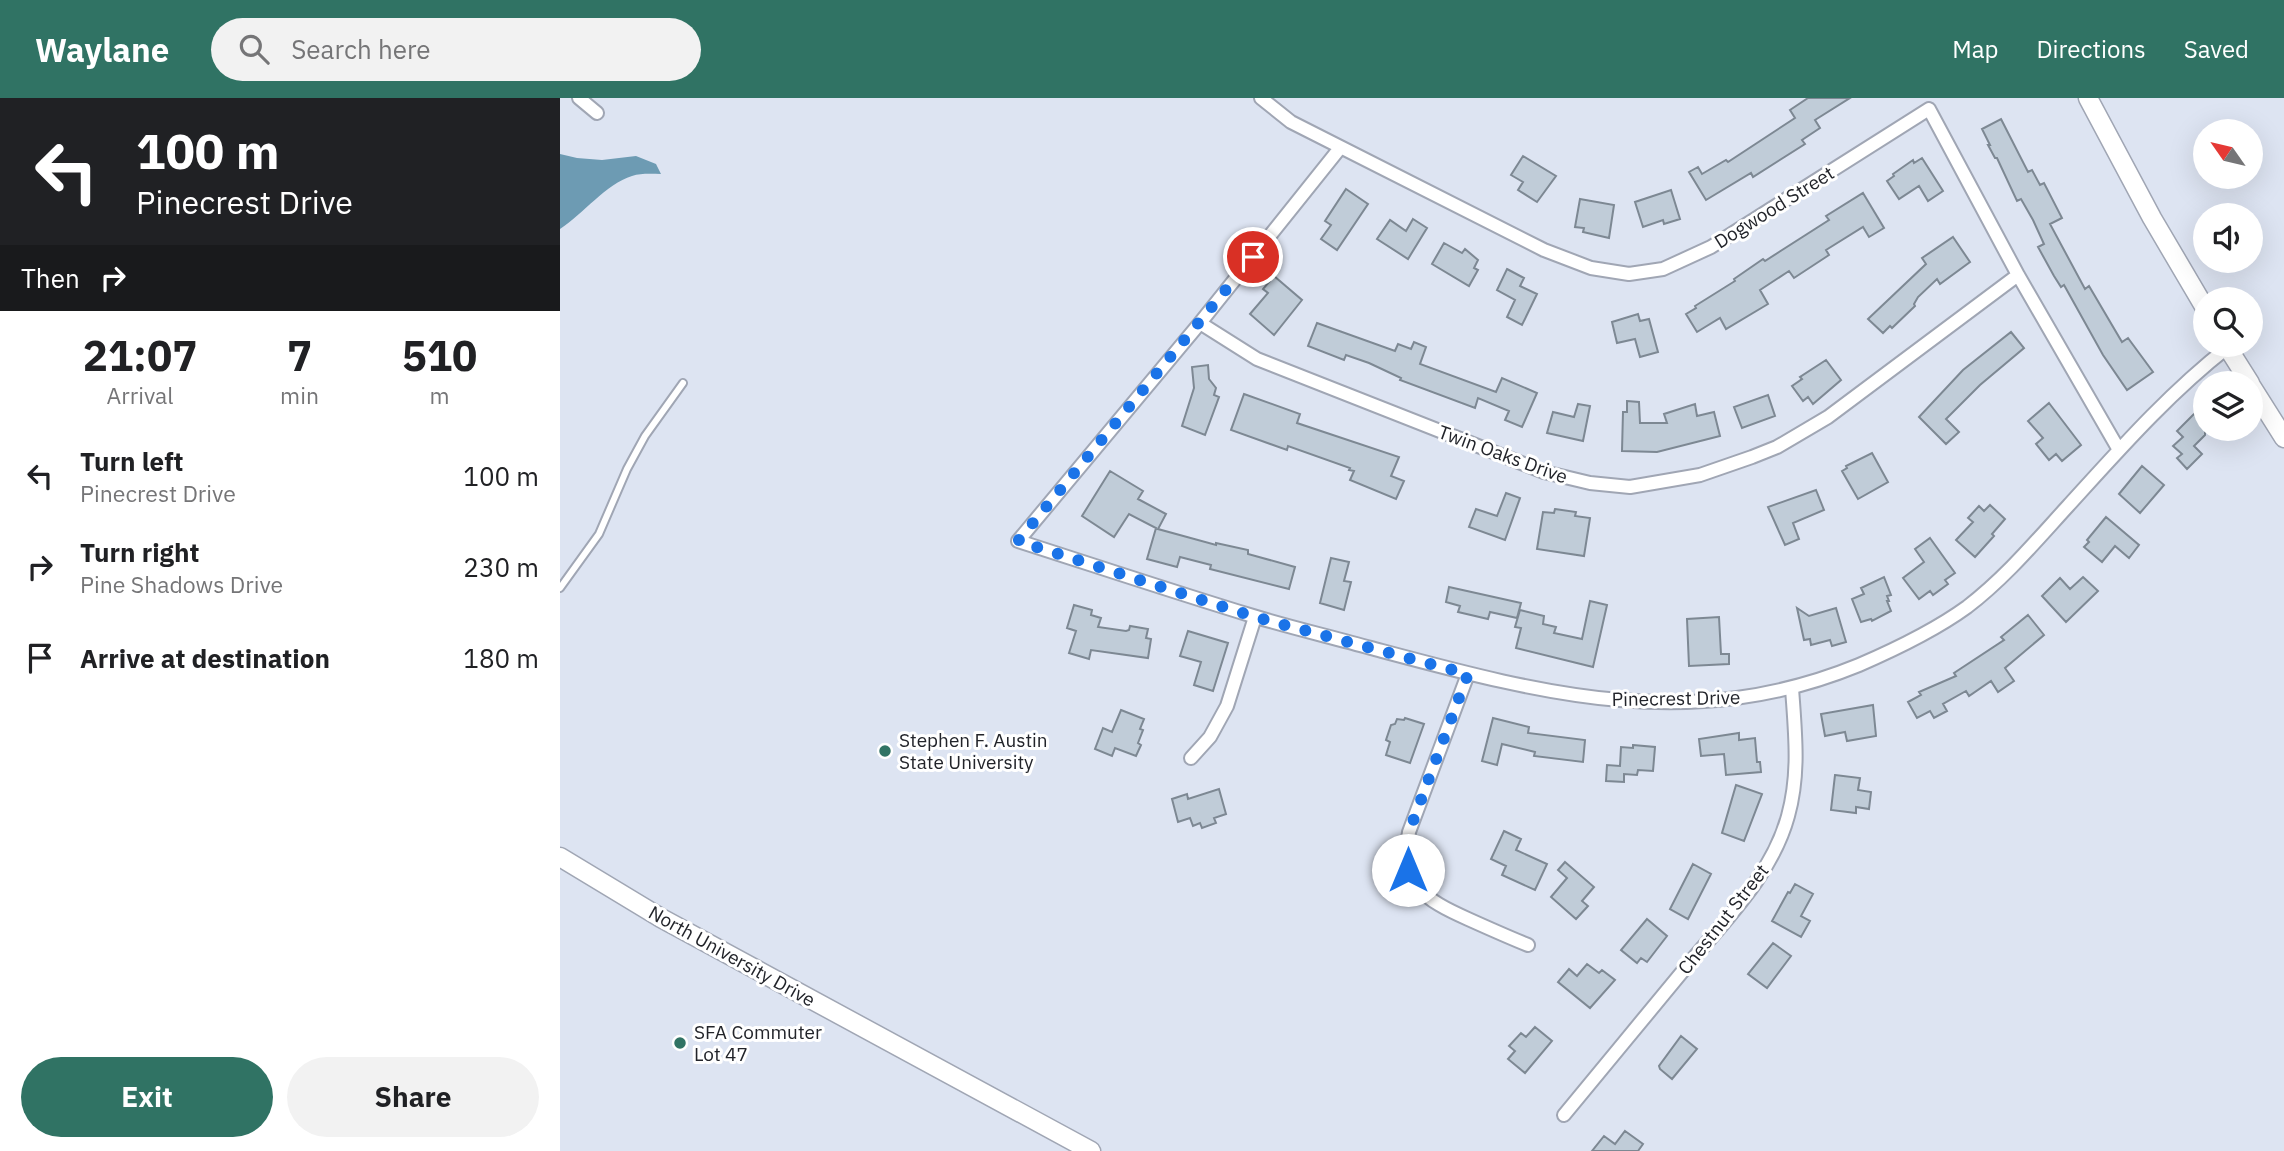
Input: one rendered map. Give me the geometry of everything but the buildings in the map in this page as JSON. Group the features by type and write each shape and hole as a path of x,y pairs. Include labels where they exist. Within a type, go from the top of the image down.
{"main road":[{"path":"2088,98 2152,218 2193,288"},
{"path":"2263,405 2284,438"},
{"name":"North University Drive","path":"560,857 661,918 1091,1151"}],"street":[{"path":"579,98 597,113"},
{"name":"Dogwood Street","path":"1261,98 1291,122 1340,148 1569,261 1608,273 1646,273 1684,261 1711,247 1929,109 2018,275 2119,450"},
{"path":"1200,323 1340,148"},
{"name":"Twin Oaks Drive","path":"1200,323 1257,359 1544,472 1590,483 1630,487 1700,475 1777,447 1828,417 2018,275"},
{"name":"Pinecrest Drive","path":"1200,323 1018,541 1255,617 1468,674 1601,700 1638,702 1723,701 1792,688 1883,654 1964,609 2017,562 2163,402 2214,357"},
{"path":"1191,758 1210,737 1227,706 1255,617"},
{"path":"1468,674 1409,832 1405,858 1413,881 1430,900 1528,946"},
{"name":"Chestnut Street","path":"1564,1115 1738,905 1772,856 1787,818 1796,778 1792,688"}],"lane":[{"path":"560,588 599,534 627,469 645,436 683,383"}],"water":[{"path":"560,154 602,160 636,156 656,164 661,174 639,174 622,180 560,229"}],"place":[{"name":"Stephen F. Austin State University","path":"885,751"},
{"name":"SFA Commuter Lot 47","path":"680,1043"}],"route":[{"path":"1253,257 1018,541 1255,617 1468,674 1409,832 1405,858 1408,870"}]}
